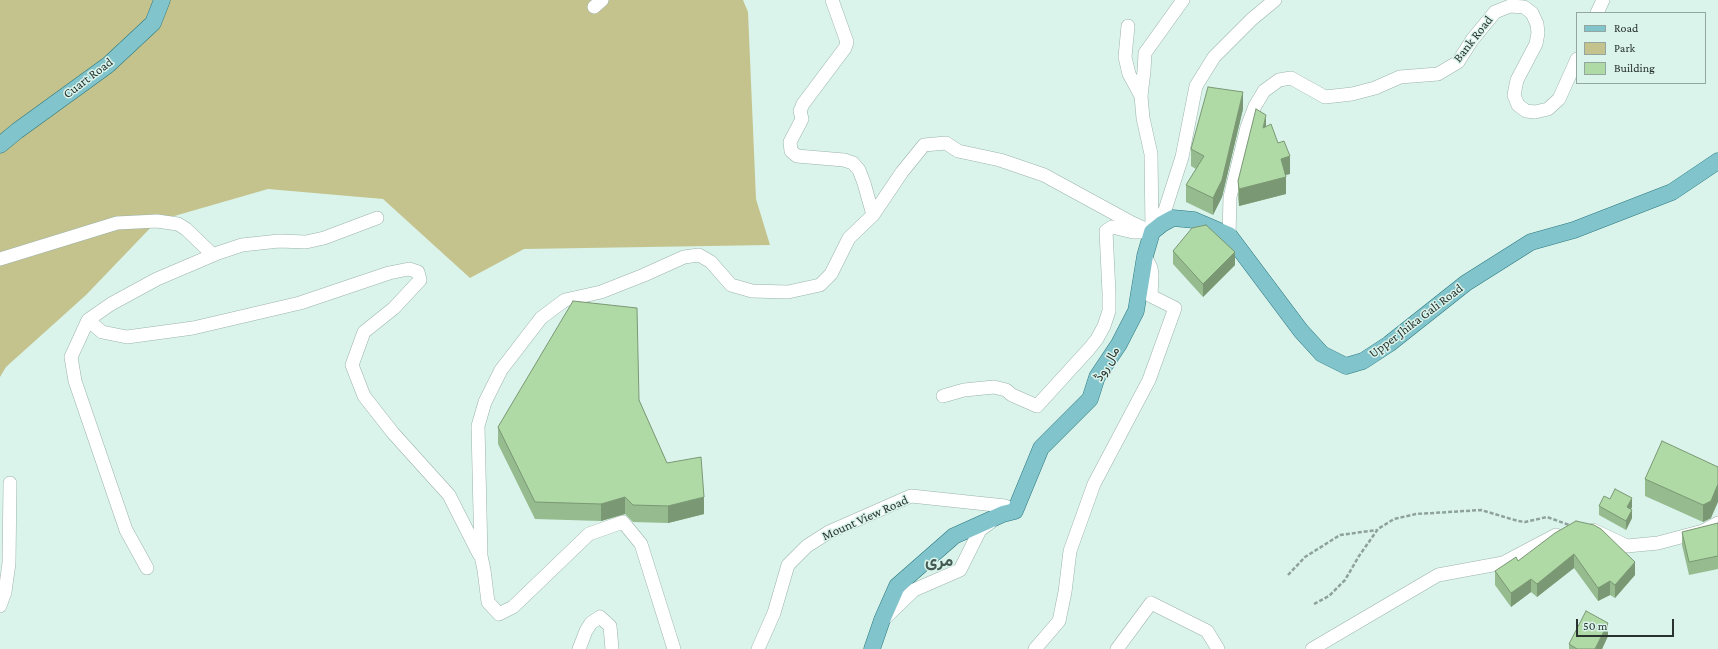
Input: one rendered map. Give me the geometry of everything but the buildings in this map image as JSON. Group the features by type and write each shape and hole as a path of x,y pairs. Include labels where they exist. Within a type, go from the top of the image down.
{"main road":[{"name":"Cuart Road","path":"0,145 108,65 153,23 162,0"},
{"name":"Upper Jhika Gali Road","path":"1152,232 1173,218 1194,220 1229,235 1301,331 1322,354 1346,366 1363,361 1389,344 1466,283 1530,242 1574,230 1672,192 1718,161"},
{"name":"مال روڈ","path":"1009,513 1041,448 1090,399 1097,377 1119,344 1136,311 1145,256 1152,232"},
{"path":"872,649 882,620 897,586 954,536 1009,513"}],"street":[{"path":"832,0 847,42 803,104 800,111 802,119 790,142 791,151 797,156 844,160 853,163 859,170 864,183 873,215"},
{"path":"1152,232 1151,154 1143,118 1141,96 1145,53 1183,0"},
{"path":"1152,232 1165,210 1180,164 1196,86 1214,57 1252,19 1275,0"},
{"path":"1597,12 1603,0"},
{"name":"Bank Road","path":"1229,235 1230,197 1247,127 1255,106 1264,91 1279,80 1291,78 1325,97 1352,94 1375,88 1400,77 1438,74 1458,62 1472,40 1495,12 1510,6 1524,7 1532,13 1537,24 1538,33 1536,44 1517,80 1514,95 1518,105 1526,111 1535,112 1548,109 1560,99 1576,61"},
{"path":"1128,26 1125,57 1129,74 1141,96"},
{"path":"674,649 641,544 623,522 589,534 513,608 499,614 488,602 481,556 478,426 485,402 501,370 541,318 565,300 601,292 684,257 699,255 711,262 731,285 752,291 788,292 820,284 831,274 849,238 873,215 902,172 924,146 946,143 958,151 1000,160 1044,175 1132,223 1152,232"},
{"path":"147,568 126,530 111,481 75,381 71,357 88,320 111,304 157,278 213,255 242,245 279,242 306,242 324,238 377,218"},
{"path":"0,259 117,223 157,221 178,224 186,229 213,255"},
{"path":"943,396 964,390 994,387 1006,390 1037,406 1097,339 1104,326 1109,311 1110,293 1106,231 1112,227 1133,232 1152,232"},
{"path":"1035,649 1059,621 1065,592 1070,552 1094,484 1149,380 1175,308 1151,296 1152,275 1145,256"},
{"path":"88,320 102,332 127,337 186,329 300,303 409,269 418,272 420,280 394,308 364,332 352,365 364,396 393,433 449,494 481,556"},
{"path":"0,606 5,592 9,563 10,483"},
{"name":"Mount View Road","path":"758,649 774,613 788,565 807,546 829,532 911,496 1005,506 1009,513"},
{"path":"882,620 914,590 960,570 980,530 1009,513"},
{"path":"1312,649 1438,575 1503,563 1571,528 1598,531 1627,546 1658,543 1703,531 1718,523"},
{"path":"1117,649 1151,603 1206,631 1218,649"},
{"path":"579,649 591,623 600,617 610,626 612,649"}],"path":[{"path":"1314,604 1329,596 1345,580 1359,556 1378,529 1394,519 1416,514 1480,510 1525,522 1546,517 1571,528"},
{"path":"1288,575 1305,557 1340,535 1378,529"}],"green space":[{"path":"0,0 743,0 748,12 756,199 770,245 524,249 470,278 383,199 268,189 157,221 86,295 6,367 0,377"}],"district":[{"name":"مری","path":"939,561"}]}
